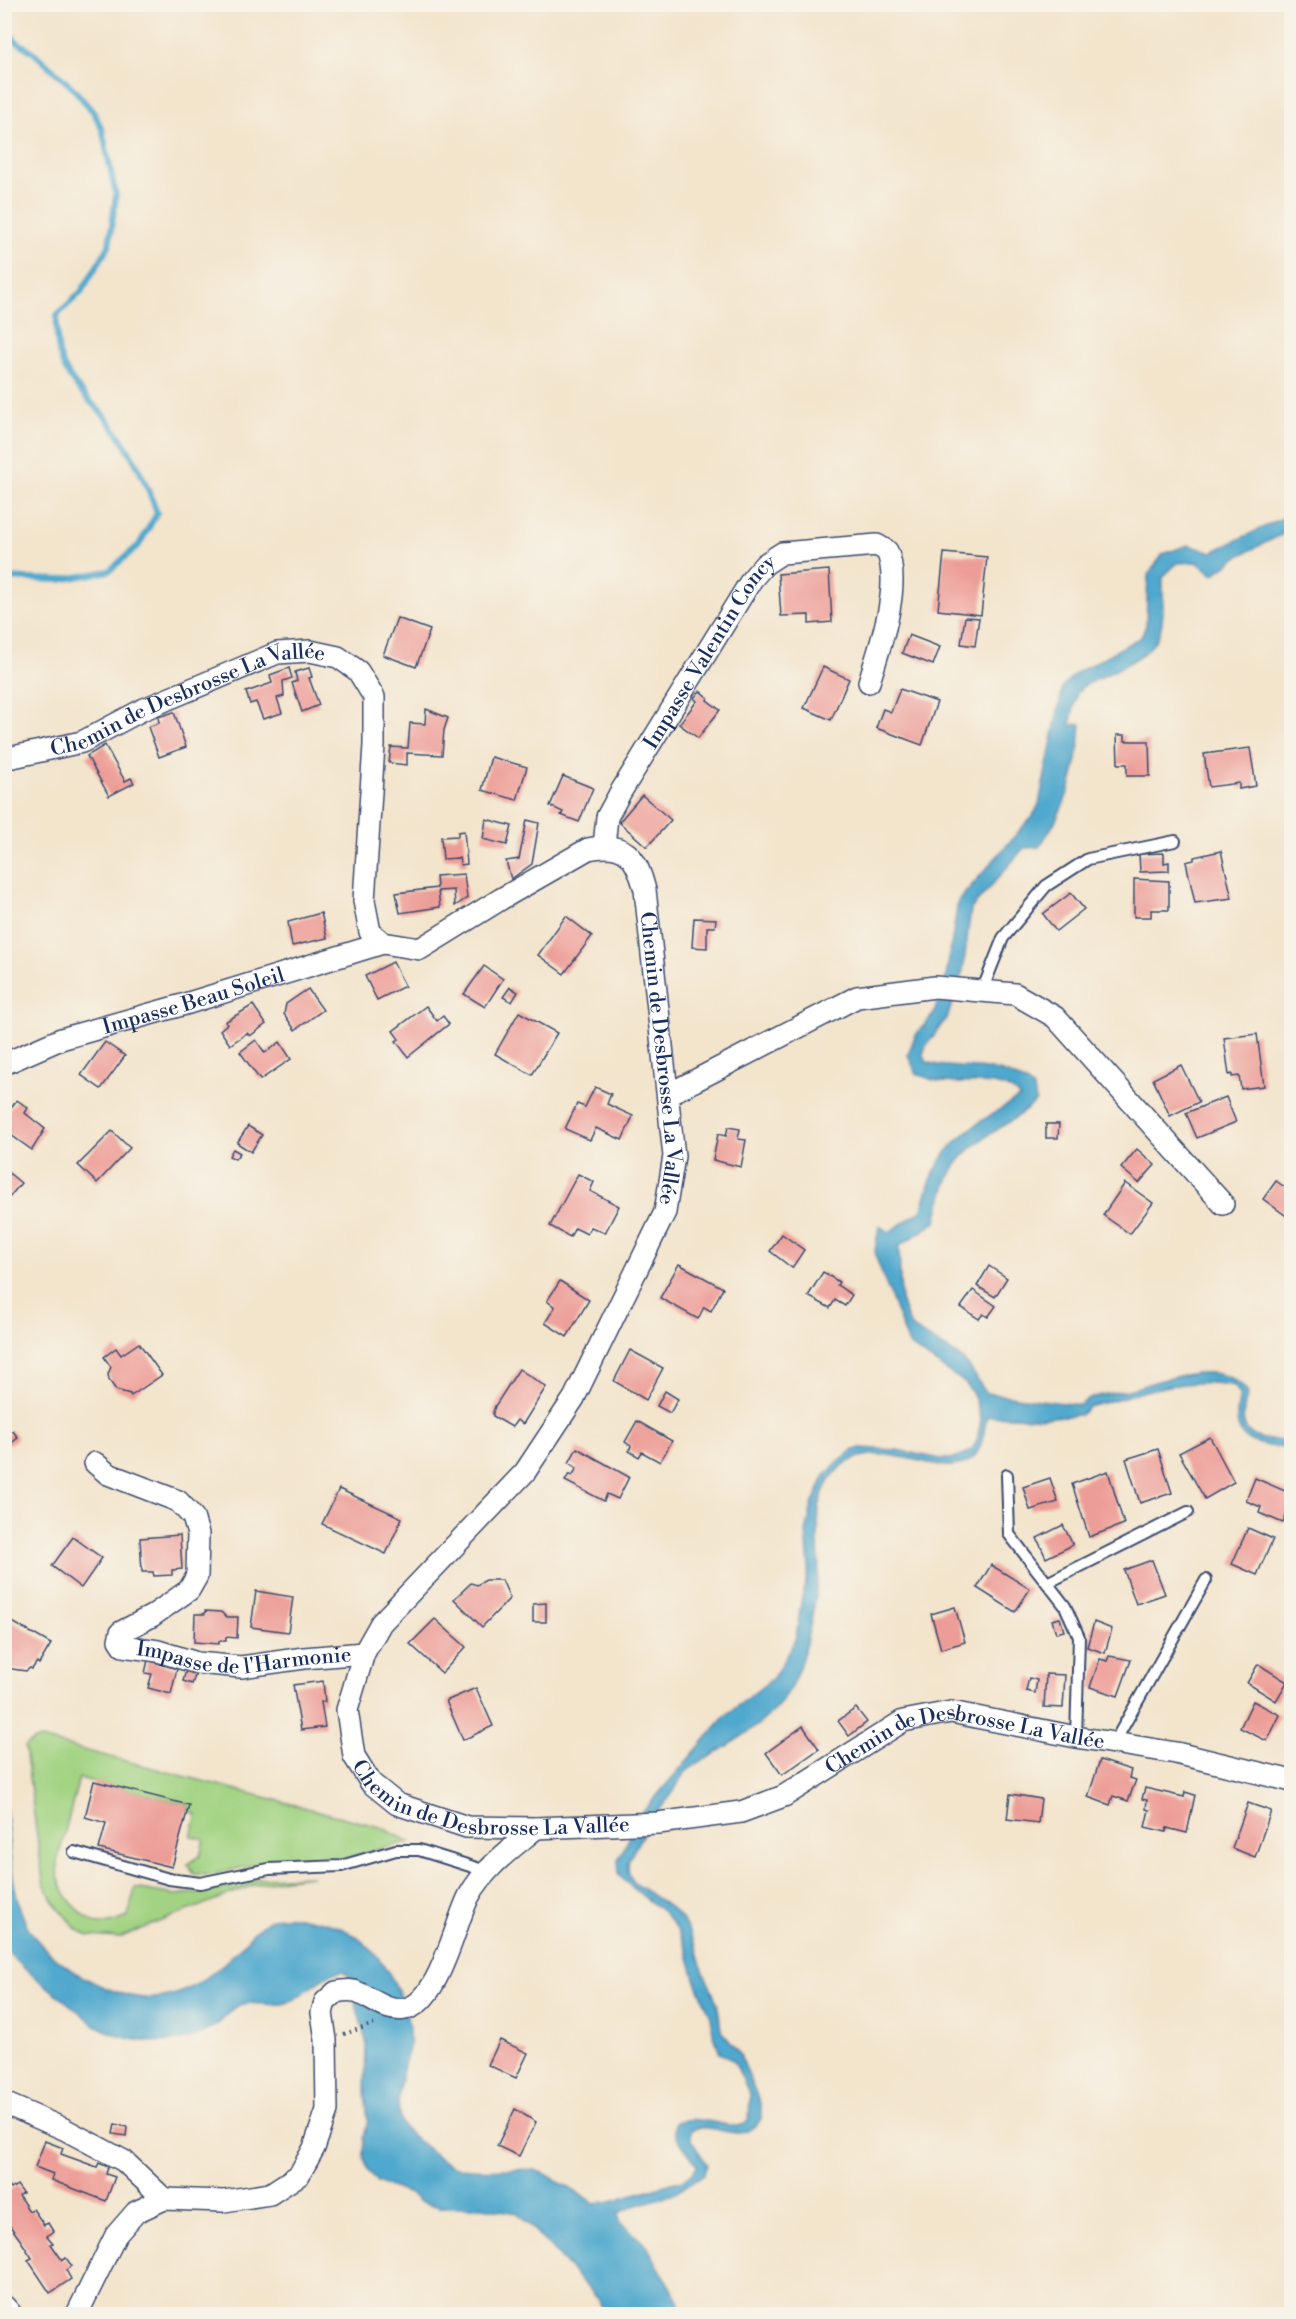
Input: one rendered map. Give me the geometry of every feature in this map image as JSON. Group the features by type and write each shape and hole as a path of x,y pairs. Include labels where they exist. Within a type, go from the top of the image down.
{"street":[{"name":"Impasse Valentin Concy","path":"604,846 607,817 620,793 752,579 765,564 783,553 877,545 887,551 892,562 889,610 869,682"},
{"name":"Chemin de Desbrosse La Vallée","path":"4,757 82,742 142,710 277,653 310,651 338,657 358,671 374,697 374,746 364,901 370,932 383,943"},
{"path":"383,943 420,949 570,858 588,849 604,846"},
{"name":"Chemin de Desbrosse La Vallée","path":"604,846 617,846 628,853 639,868 645,890 674,1156 665,1212 574,1398 525,1472 381,1623 364,1653 347,1710 354,1756 371,1783 397,1804 467,1827 536,1828 658,1823 741,1812 784,1796 903,1721 951,1712 1076,1737 1176,1753 1292,1781"},
{"name":"Impasse Beau Soleil","path":"4,1064 61,1039 182,1005 383,943"},
{"path":"669,1094 858,997 935,987 1016,994 1055,1017 1223,1204"},
{"name":"Impasse de l'Harmonie","path":"95,1463 108,1474 178,1501 193,1517 198,1534 197,1576 189,1590 152,1616 122,1632 119,1640 123,1646 158,1651 197,1663 241,1667 304,1658 364,1653"},
{"path":"77,2314 116,2235 136,2212 164,2199 224,2201 270,2194 298,2175 314,2148 327,2110 326,2040 322,2013 325,2002 336,1992 352,1990 385,2007 405,2009 418,2002 430,1990 468,1898 486,1870 536,1828"},
{"path":"4,2103 64,2129 124,2161 164,2199"},
{"path":"4,2306 10,2314"}],"lane":[{"path":"982,991 1003,938 1046,886 1088,859 1175,841"},
{"path":"1007,1475 1009,1534 1065,1606 1079,1637 1076,1737"},
{"path":"1047,1583 1188,1512"},
{"path":"1114,1743 1206,1580"},
{"path":"74,1852 169,1879 200,1883 269,1869 341,1866 396,1850 419,1850 486,1870"}],"path":[{"path":"326,2040 382,2021"}],"green space":[{"path":"41,1739 380,1827 410,1842 377,1849 337,1862 262,1863 211,1875 194,1874 188,1864 200,1856 204,1839 191,1836 197,1814 188,1810 189,1805 79,1778 57,1862 57,1871 68,1898 95,1923 107,1924 128,1917 135,1888 175,1895 212,1891 259,1878 312,1876 253,1885 119,1938 89,1936 76,1929 52,1900 43,1881 25,1747 32,1741"}],"water":[{"path":"1291,514 1291,530 1239,556 1213,575 1197,562 1177,563 1163,577 1162,624 1152,646 1135,660 1083,686 1077,693 1070,725 1081,724 1074,774 1064,804 1039,847 1024,848 971,909 963,970 948,1016 926,1046 923,1054 927,1062 935,1064 989,1069 1008,1074 1034,1089 1036,1101 1018,1116 983,1138 962,1157 944,1190 936,1222 899,1246 901,1301 911,1327 957,1355 969,1366 986,1393 1080,1405 1098,1396 1177,1376 1194,1373 1225,1375 1238,1382 1248,1393 1243,1415 1245,1428 1249,1433 1264,1439 1288,1442 1291,1444 1291,1449 1254,1442 1240,1432 1237,1410 1240,1394 1234,1386 1216,1383 1179,1384 1089,1407 1080,1415 1036,1418 987,1416 979,1449 973,1458 960,1465 945,1466 890,1455 871,1455 853,1460 836,1472 827,1483 819,1509 819,1564 812,1618 801,1661 791,1687 776,1708 756,1726 684,1774 672,1794 649,1823 629,1859 629,1872 635,1883 671,1908 687,1928 718,2005 721,2031 739,2052 761,2106 761,2119 753,2128 745,2132 736,2133 710,2128 691,2130 691,2140 707,2164 704,2174 674,2194 619,2213 620,2222 647,2246 678,2301 682,2314 604,2314 599,2300 518,2213 483,2207 440,2207 419,2201 410,2194 377,2182 368,2171 363,2155 368,2120 365,2094 366,2041 348,1975 344,1971 329,1975 289,2002 276,2005 244,2003 236,2007 218,2024 202,2033 172,2041 156,2042 125,2037 97,2026 26,1970 5,1950 4,1794 12,1874 24,1919 43,1947 58,1960 92,1982 110,1990 144,1998 165,1997 184,1991 213,1973 259,1927 275,1918 299,1917 327,1923 356,1937 382,1962 400,1995 406,2013 409,2048 398,2106 402,2124 415,2139 449,2165 473,2169 534,2170 546,2174 594,2203 607,2202 682,2180 694,2172 697,2166 679,2140 675,2123 688,2120 738,2126 745,2124 749,2119 750,2095 734,2061 720,2053 713,2033 711,2017 696,1982 686,1947 675,1926 663,1912 624,1881 619,1874 618,1860 642,1813 725,1716 773,1678 790,1650 796,1637 809,1567 806,1532 812,1505 824,1477 837,1462 860,1448 897,1450 951,1459 967,1453 977,1440 981,1419 974,1396 965,1383 909,1345 875,1251 879,1226 889,1232 922,1210 936,1169 956,1141 984,1119 1020,1097 1002,1086 930,1079 916,1073 908,1055 915,1036 933,1015 946,978 958,901 1034,814 1039,804 1063,686 1076,673 1141,637 1146,625 1148,575 1163,554 1188,545 1212,552"}],"building":[{"path":"944,553 987,557 981,615 938,610"},
{"path":"829,570 832,622 809,624 809,615 781,616 778,574"},
{"path":"965,617 979,618 975,646 961,644"},
{"path":"397,618 430,630 416,667 383,655"},
{"path":"909,635 940,647 933,665 902,653"},
{"path":"823,667 849,679 831,720 804,708"},
{"path":"289,668 292,678 283,681 284,696 277,698 282,713 263,719 256,702 250,704 246,692 272,683 270,675"},
{"path":"309,668 312,677 309,678 319,705 302,712 292,683 297,681 295,672"},
{"path":"900,689 937,702 922,745 876,728 883,709 891,712"},
{"path":"700,691 720,710 698,738 679,724 697,701 694,698"},
{"path":"426,709 448,718 444,730 442,755 407,753 407,765 389,763 391,747 408,748 410,723 425,724"},
{"path":"174,712 186,747 159,757 148,727 159,723 158,717"},
{"path":"1117,735 1125,735 1125,741 1149,741 1150,776 1127,776 1127,764 1118,764"},
{"path":"105,745 125,781 131,778 134,783 109,796 87,756"},
{"path":"1250,748 1256,786 1239,789 1239,783 1209,787 1204,754"},
{"path":"491,757 527,767 517,800 482,790"},
{"path":"563,776 593,788 579,822 561,815 563,812 550,806"},
{"path":"642,795 671,820 647,847 619,822"},
{"path":"486,819 512,826 507,845 483,839"},
{"path":"527,820 539,823 532,864 511,879 506,861 519,859"},
{"path":"464,831 467,864 461,865 459,858 443,859 441,837 458,836 458,832"},
{"path":"1221,851 1232,898 1195,903 1186,862 1194,860 1194,857"},
{"path":"1164,853 1164,863 1169,862 1169,871 1140,872 1139,854"},
{"path":"464,874 467,898 455,906 454,890 438,891 440,907 400,913 396,893 437,888 436,876"},
{"path":"1134,879 1169,881 1169,910 1151,910 1151,917 1134,917"},
{"path":"1071,893 1084,909 1056,931 1043,914"},
{"path":"321,913 327,938 292,946 288,922"},
{"path":"566,916 592,936 564,974 538,955"},
{"path":"694,918 716,919 715,927 707,927 707,948 692,947"},
{"path":"393,962 405,986 377,1000 365,976"},
{"path":"484,966 503,979 485,1007 464,994"},
{"path":"510,987 518,992 512,1002 503,997"},
{"path":"308,989 323,1010 295,1030 284,1014 286,1004"},
{"path":"253,1005 266,1024 250,1036 247,1033 230,1045 220,1030 227,1024 225,1022"},
{"path":"426,1006 437,1021 443,1016 449,1024 408,1057 396,1041 399,1039 393,1031"},
{"path":"519,1012 557,1033 532,1075 495,1054"},
{"path":"1257,1034 1264,1086 1241,1089 1239,1076 1229,1075 1224,1038"},
{"path":"256,1040 265,1053 280,1042 291,1059 260,1080 240,1052"},
{"path":"105,1042 125,1056 101,1089 81,1075"},
{"path":"1181,1065 1199,1102 1170,1116 1153,1079"},
{"path":"595,1087 611,1094 607,1104 633,1116 622,1140 596,1128 590,1140 565,1129 577,1104 585,1107"},
{"path":"1226,1097 1236,1122 1197,1138 1186,1113"},
{"path":"17,1100 28,1108 25,1113 45,1129 32,1150 4,1130 4,1116"},
{"path":"1046,1124 1059,1124 1058,1138 1046,1138"},
{"path":"248,1126 262,1135 251,1152 237,1143"},
{"path":"728,1127 740,1129 738,1139 746,1140 741,1167 713,1160 718,1134 726,1136"},
{"path":"112,1131 130,1148 97,1183 78,1165"},
{"path":"233,1149 240,1153 235,1159 229,1156"},
{"path":"1137,1149 1155,1165 1139,1183 1121,1168"},
{"path":"4,1169 21,1183 8,1199 4,1196"},
{"path":"578,1174 594,1182 590,1191 619,1206 605,1233 591,1227 587,1234 575,1228 570,1237 550,1226"},
{"path":"1276,1181 1292,1192 1292,1220 1263,1199"},
{"path":"1125,1183 1153,1203 1130,1234 1103,1215"},
{"path":"782,1234 804,1250 792,1268 770,1251"},
{"path":"679,1264 723,1288 711,1311 704,1307 698,1319 660,1298"},
{"path":"989,1266 1007,1278 995,1297 977,1286"},
{"path":"823,1272 839,1282 837,1285 852,1295 845,1306 835,1300 830,1308 808,1296"},
{"path":"560,1281 589,1300 567,1337 545,1323 555,1307 547,1301"},
{"path":"973,1290 996,1306 988,1317 983,1314 979,1319 961,1307"},
{"path":"139,1343 162,1375 131,1396 116,1390 109,1380 108,1374 111,1367 104,1357 116,1348 121,1355"},
{"path":"630,1350 663,1368 646,1400 614,1381"},
{"path":"519,1369 546,1387 523,1424 517,1420 512,1427 493,1416 493,1412"},
{"path":"665,1391 678,1399 670,1413 657,1406"},
{"path":"637,1421 672,1441 660,1462 642,1452 639,1457 629,1451 631,1446 625,1442"},
{"path":"13,1431 18,1438 7,1446 4,1437"},
{"path":"1210,1437 1234,1482 1205,1499 1179,1453"},
{"path":"577,1448 629,1477 618,1499 607,1494 604,1501 565,1481 569,1474 572,1476 577,1468 569,1463"},
{"path":"1158,1449 1172,1493 1140,1503 1126,1459"},
{"path":"1108,1471 1124,1524 1089,1537 1072,1484"},
{"path":"1050,1478 1058,1502 1030,1510 1023,1487"},
{"path":"1255,1478 1292,1494 1292,1503 1283,1523 1259,1513 1261,1507 1246,1501"},
{"path":"339,1489 402,1518 386,1554 322,1524"},
{"path":"1063,1525 1073,1545 1046,1558 1037,1538"},
{"path":"1248,1528 1273,1539 1257,1575 1232,1564"},
{"path":"180,1535 182,1569 172,1570 172,1575 154,1576 153,1572 142,1572 140,1538"},
{"path":"73,1537 102,1558 81,1588 52,1566"},
{"path":"1152,1560 1165,1594 1136,1604 1124,1570"},
{"path":"991,1565 1030,1589 1015,1612 977,1588"},
{"path":"486,1580 502,1580 510,1598 482,1627 454,1599 471,1583 477,1585"},
{"path":"256,1591 293,1597 288,1632 251,1627"},
{"path":"546,1603 546,1622 533,1622 533,1604"},
{"path":"955,1607 965,1642 941,1649 931,1614"},
{"path":"205,1611 221,1612 226,1617 238,1617 237,1638 226,1637 226,1641 219,1641 219,1644 194,1642 195,1614 205,1614"},
{"path":"1060,1618 1064,1631 1056,1633 1052,1620"},
{"path":"435,1619 466,1647 442,1673 410,1644"},
{"path":"9,1620 51,1644 39,1664 37,1662 32,1669 26,1671 12,1669 4,1663 4,1627"},
{"path":"1094,1622 1112,1629 1105,1653 1087,1647"},
{"path":"1109,1656 1131,1660 1118,1696 1090,1687 1100,1659 1107,1661"},
{"path":"148,1660 177,1669 171,1694 148,1688 152,1674 145,1673"},
{"path":"188,1663 199,1665 192,1684 183,1681"},
{"path":"1258,1664 1287,1682 1276,1701 1247,1683"},
{"path":"1046,1674 1065,1675 1063,1708 1044,1707"},
{"path":"1029,1678 1037,1680 1035,1693 1026,1691"},
{"path":"323,1681 325,1702 321,1702 325,1727 301,1730 293,1685"},
{"path":"476,1688 493,1726 463,1740 446,1701"},
{"path":"1253,1701 1280,1715 1267,1741 1240,1728"},
{"path":"856,1708 867,1722 849,1736 838,1721"},
{"path":"803,1726 819,1749 782,1775 766,1753"},
{"path":"1100,1760 1131,1770 1129,1778 1136,1780 1128,1801 1113,1796 1110,1805 1088,1797"},
{"path":"94,1781 189,1805 172,1867 99,1849 106,1823 85,1817"},
{"path":"1145,1788 1184,1797 1185,1792 1195,1795 1187,1833 1167,1828 1166,1832 1145,1827 1149,1810 1146,1809 1147,1800 1142,1799"},
{"path":"1010,1794 1041,1799 1038,1823 1007,1819"},
{"path":"1248,1803 1271,1811 1255,1857 1232,1848"},
{"path":"500,2040 528,2053 516,2078 488,2065"},
{"path":"515,2109 536,2122 519,2156 497,2146"},
{"path":"115,2124 127,2127 126,2136 113,2134"},
{"path":"45,2141 63,2148 61,2154 97,2167 99,2163 108,2167 106,2174 115,2177 106,2201 51,2180 53,2174 35,2167"},
{"path":"4,2179 11,2189 17,2185 23,2193 19,2196 29,2211 33,2209 44,2225 48,2223 53,2231 47,2236 53,2243 51,2244 62,2260 66,2258 72,2266 66,2270 71,2279 50,2293 28,2260 32,2258 21,2241 10,2226 4,2225"}],"waterway":[{"path":"4,28 16,41 34,53 72,87 94,113 102,129 116,195 109,246 81,292 57,315 57,341 62,361 71,380 108,420 125,445 143,477 157,513 139,545 109,571 60,580 4,578"}]}
